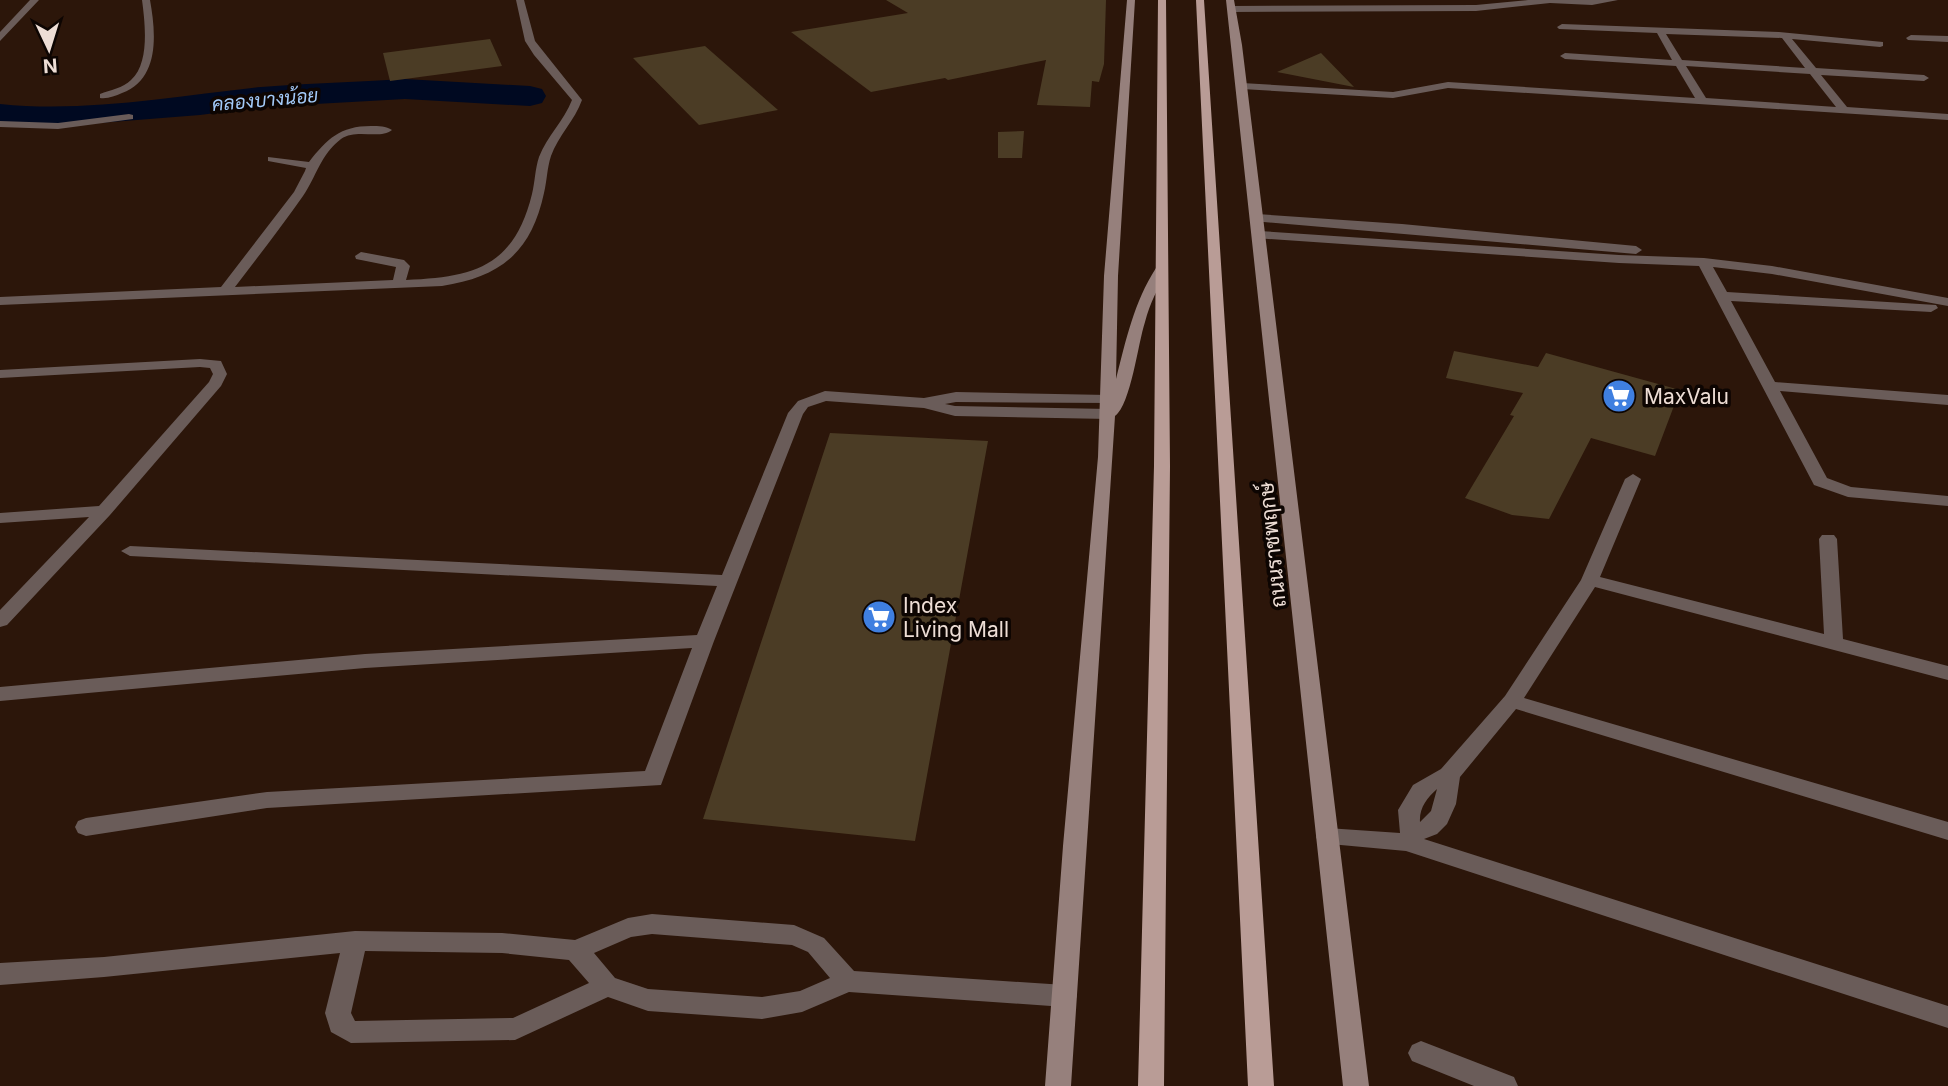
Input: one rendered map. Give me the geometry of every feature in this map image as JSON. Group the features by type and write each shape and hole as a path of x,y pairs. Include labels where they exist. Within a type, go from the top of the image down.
{"main road":[{"path":"1058,1086 1108,412 1111,275 1131,0"},
{"path":"1151,1086 1162,466 1162,0"},
{"name":"ถนนราชพฤกษ์","path":"1200,0 1261,1086"},
{"name":"ถนนราชพฤกษ์","path":"1231,4 1264,230 1327,836 1356,1086"},
{"path":"1108,412 1120,392 1142,302 1161,271"}],"street":[{"path":"0,38 35,0"},
{"path":"104,96 132,84 141,71 149,40 146,0"},
{"path":"0,301 457,280 490,271 506,260 528,223 545,159 577,100 537,54 530,41 520,0"},
{"path":"1231,4 1476,8 1553,0 1614,0"},
{"path":"1562,27 1785,36 1880,44"},
{"path":"1660,31 1702,101"},
{"path":"1785,36 1844,110"},
{"path":"1911,38 1948,39"},
{"path":"1564,56 1924,78"},
{"path":"1242,86 1394,95 1448,85 1948,117"},
{"path":"0,124 58,125 129,117"},
{"path":"226,290 299,193 312,166 342,132 359,129 387,130"},
{"path":"272,159 312,166"},
{"path":"1264,230 1432,231 1606,245 1676,260"},
{"path":"1264,230 1433,247 1646,261 1704,262 1772,270 1948,302"},
{"path":"1432,231 1433,247"},
{"path":"361,257 399,262 403,267 399,283"},
{"path":"1704,262 1820,481 1848,492 1948,501"},
{"path":"1722,296 1866,306 1948,307"},
{"path":"0,374 200,363 216,364 220,369 216,383 104,511 0,621"},
{"path":"1769,386 1948,400"},
{"path":"86,827 267,800 653,779 728,581 796,413 803,404 825,396 924,403 955,411 1108,412"},
{"path":"1409,837 1428,829 1434,822 1449,792 1449,775 1512,701 1590,580 1633,479"},
{"path":"0,518 104,511"},
{"path":"1828,539 1833,644"},
{"path":"130,551 728,581"},
{"path":"1590,580 1948,673"},
{"path":"0,694 365,661 704,641"},
{"path":"1512,701 1948,831"},
{"path":"1327,836 1409,837 1948,1017"},
{"path":"0,974 104,967 355,941 502,943 576,950 628,929 652,924 793,935 816,945 848,981"},
{"path":"355,941 338,1013 340,1024 351,1032 515,1029 607,986"},
{"path":"576,950 607,986 648,1000 762,1008 802,1002 848,981 1065,996"},
{"path":"1421,1053 1506,1086"}],"building":[{"path":"886,0 1106,0 1104,64 1099,82 1092,81 1090,107 1037,105 1046,60 871,92 791,32 908,13"},
{"path":"490,39 502,66 390,81 383,53"},
{"path":"705,46 778,110 699,125 633,58"},
{"path":"1321,53 1354,87 1277,72"},
{"path":"1024,131 1022,158 998,158 998,132"},
{"path":"1454,351 1538,367 1546,353 1680,390 1655,456 1591,438 1549,519 1512,515 1465,498 1514,416 1510,415 1523,393 1446,378"},
{"path":"830,433 988,441 915,841 703,819"}],"waterway":[{"name":"คลองบางน้อย","path":"0,114 36,118 200,105 262,97 405,89 530,96"}],"place":[{"name":"MaxValu","path":"1619,396"},
{"name":"Index Living Mall","path":"879,617"}]}
